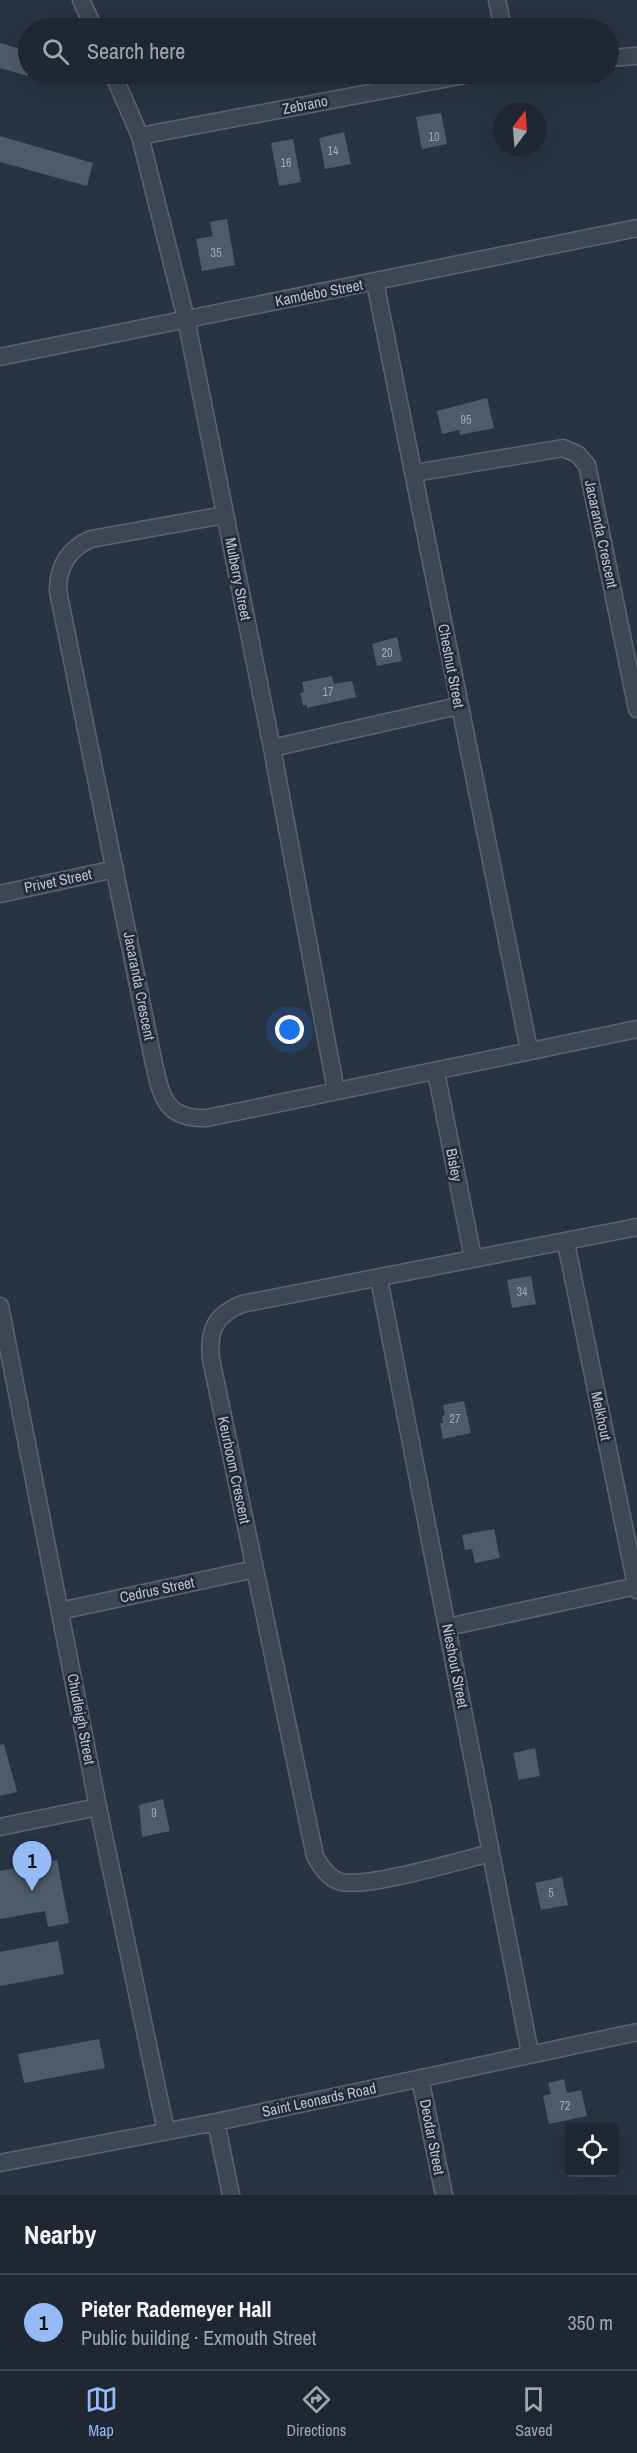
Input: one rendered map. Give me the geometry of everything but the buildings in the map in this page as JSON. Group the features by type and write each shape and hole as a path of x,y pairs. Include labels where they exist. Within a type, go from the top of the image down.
{"street":[{"path":"81,0 89,18"},
{"path":"497,0 500,18"},
{"path":"619,57 637,56"},
{"name":"Mulberry Street","path":"117,84 140,136 186,319 272,748 336,1091"},
{"name":"Zebrano","path":"140,136 417,84"},
{"name":"Kamdebo Street","path":"0,357 637,228"},
{"name":"Chestnut Street","path":"375,282 415,473 458,706 529,1050"},
{"name":"Jacaranda Crescent","path":"415,473 563,448 583,459 587,465 637,710"},
{"name":"Jacaranda Crescent","path":"225,515 91,539 78,544 70,552 60,569 58,591 154,1064 161,1093 167,1104 176,1113 186,1117 207,1118 637,1029"},
{"path":"272,748 458,706"},
{"name":"Privet Street","path":"0,894 115,869"},
{"name":"Bisley","path":"436,1072 473,1258"},
{"name":"Keurboom Crescent","path":"491,1853 361,1883 338,1881 321,1868 310,1841 211,1359 211,1329 221,1315 242,1304 379,1279 473,1258 566,1243 637,1227"},
{"name":"Melkhout","path":"566,1243 637,1588"},
{"name":"Nieshout Street","path":"379,1279 530,2053"},
{"name":"Chudleigh Street","path":"0,1306 98,1807 166,2131"},
{"name":"Cedrus Street","path":"60,1611 255,1569"},
{"path":"448,1627 637,1588"},
{"path":"0,1827 98,1807"},
{"name":"Saint Leonards Road","path":"0,2163 216,2122 530,2053 637,2032"},
{"name":"Deodar Street","path":"420,2078 444,2195"},
{"path":"216,2122 231,2195"}],"place":[{"name":"Pieter Rademeyer Hall","path":"32,1891"}]}
